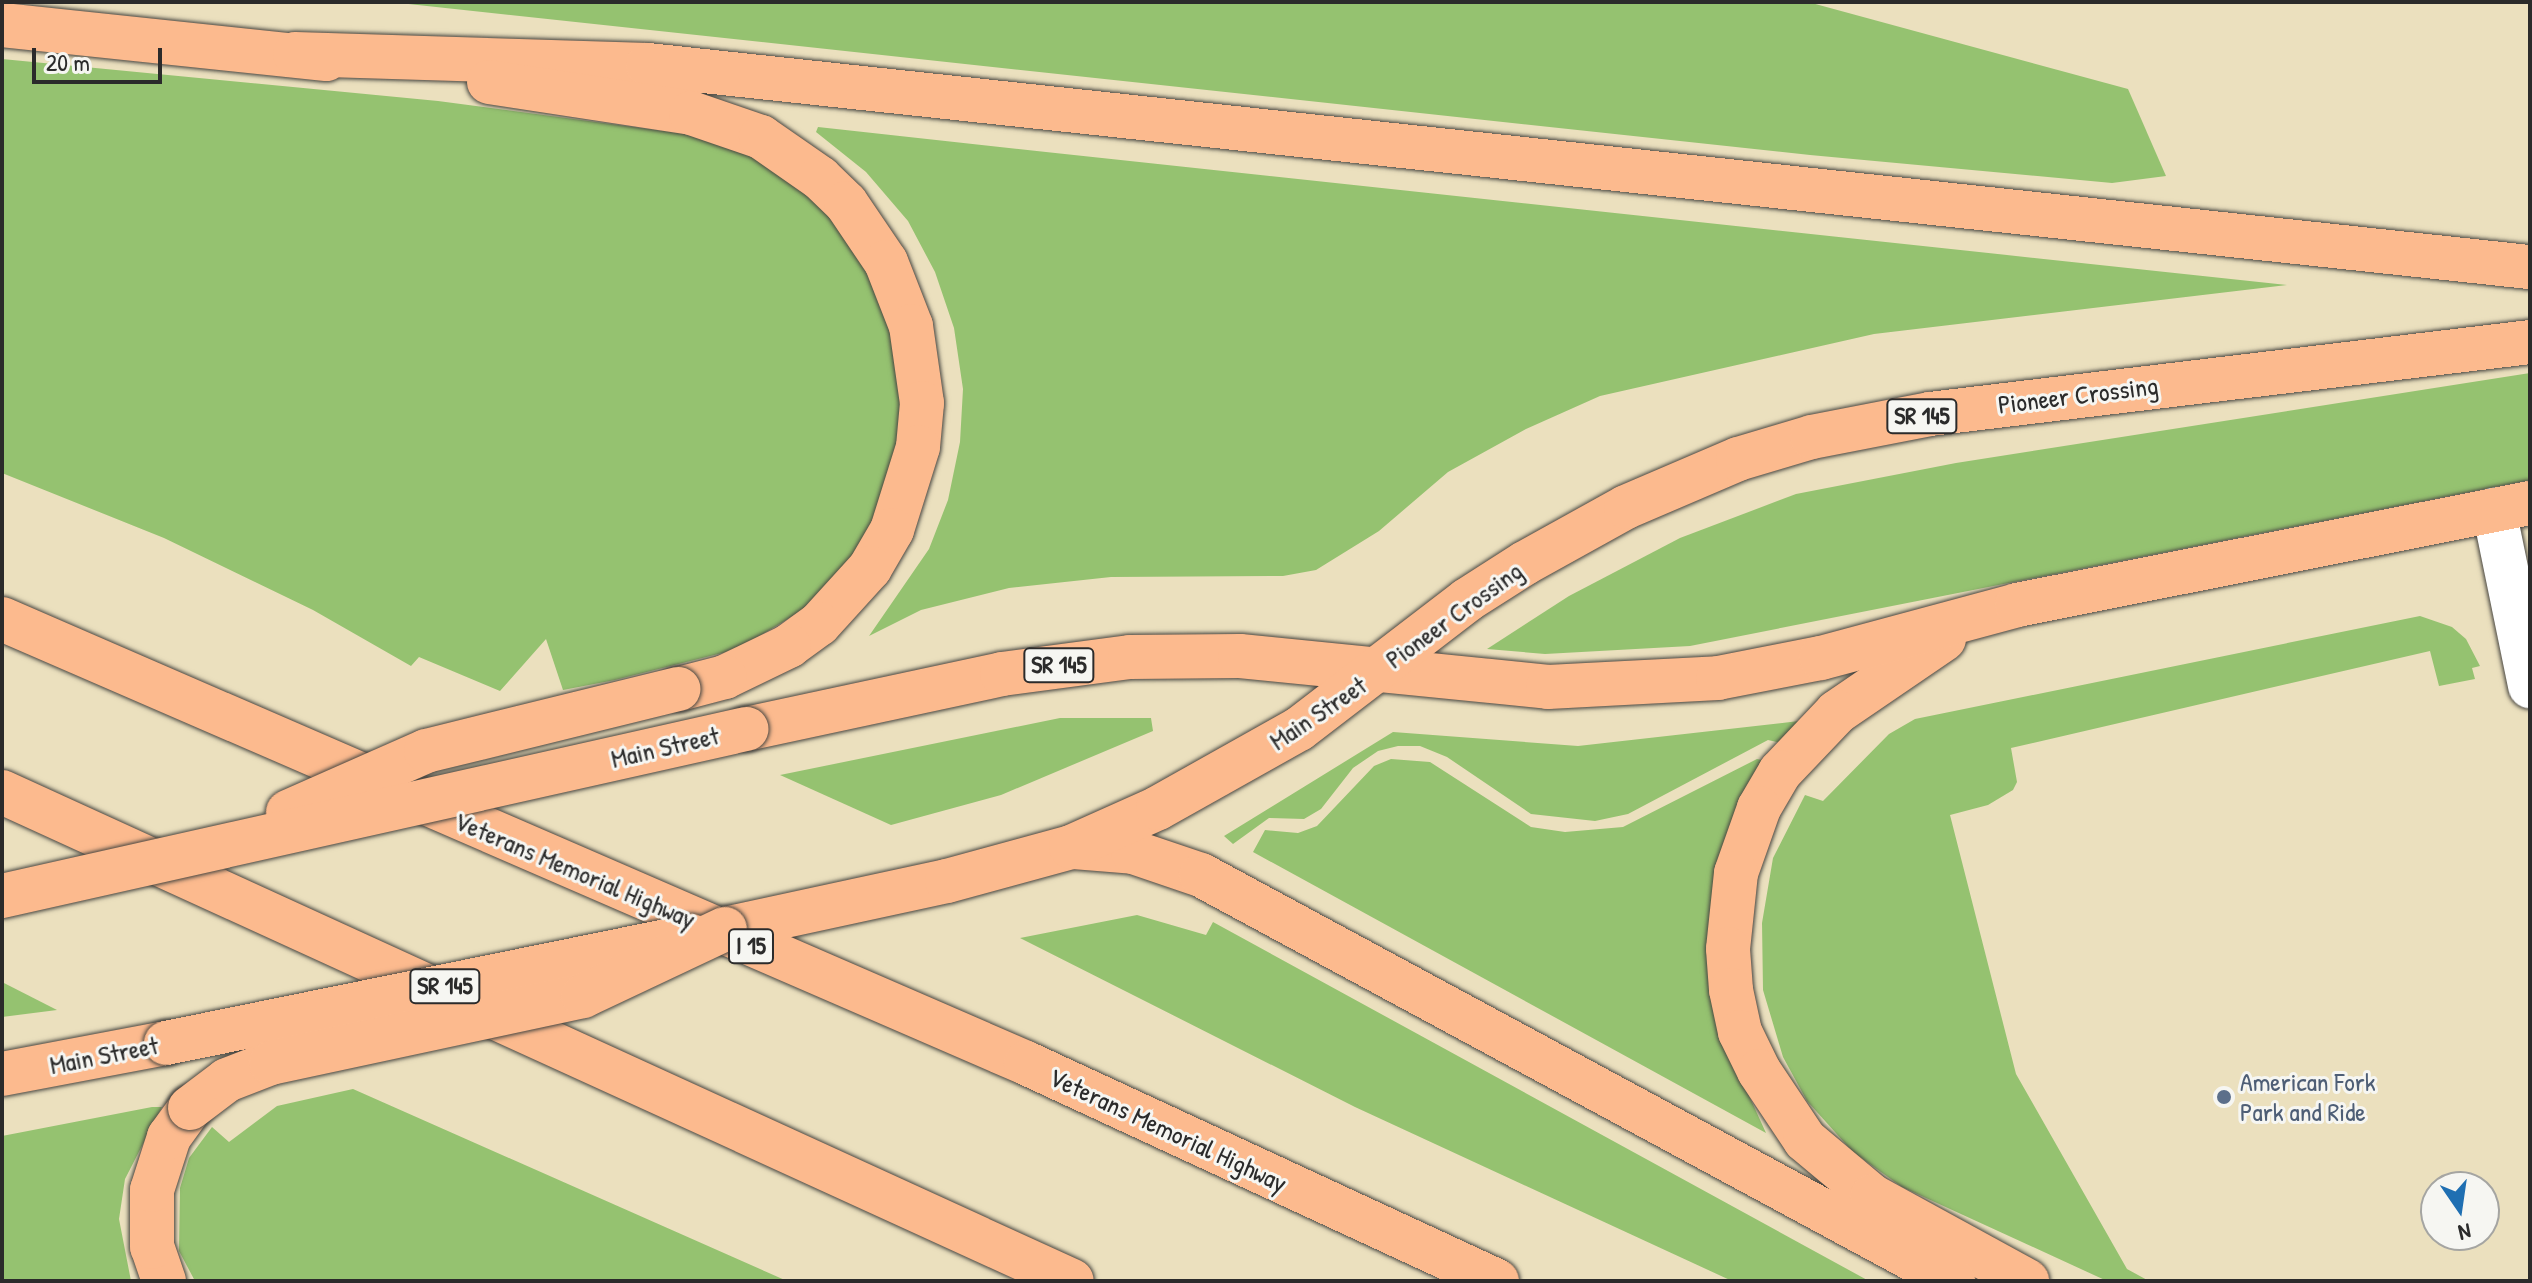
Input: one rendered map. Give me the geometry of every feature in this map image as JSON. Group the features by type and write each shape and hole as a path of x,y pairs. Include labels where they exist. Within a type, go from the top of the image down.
{"main road":[{"path":"2,25 295,54 652,106 727,122 761,137 820,178 868,231 901,293 919,360 918,447 892,530 870,568 819,624 758,664 679,689 426,751 198,852"},
{"path":"295,54 648,65 2530,267"},
{"name":"Pioneer Crossing","path":"1376,673 1467,600 1589,525 1701,473 1776,447 1946,412 2530,342"},
{"name":"Pioneer Crossing","path":"1376,673 1548,687 1678,682 1821,658 2017,605 2512,507"},
{"path":"2017,605 1922,651 1806,740 1780,772 1745,840 1736,873 1728,949 1740,1032 1759,1071 1805,1140 1872,1196 2027,1281"},
{"name":"Veterans Memorial Highway","path":"2,619 1026,1063 1497,1281"},
{"name":"Main Street","path":"2,896 746,729 1087,660 1217,655 1376,673"},
{"name":"Main Street","path":"2,1074 725,929 947,881 1071,847 1212,780 1299,729 1376,673"},
{"path":"2,792 1072,1281"},
{"path":"1071,847 1133,852 1201,875 1953,1281"},
{"path":"164,1281 152,1247 152,1190 169,1137 190,1108 227,1080 271,1063 583,996 725,929"}],"street":[{"path":"2512,507 2530,686"}],"green space":[{"path":"390,2 1808,2 2128,89 2166,176 2112,183 1810,155"},
{"path":"2,59 438,101 716,138 792,172 881,271 915,428 851,581 738,649 563,690 546,639 500,691 419,657 411,666 313,610 164,538 2,473"},
{"path":"818,127 2287,285 1874,334 1600,396 1526,429 1448,472 1379,531 1316,570 1283,576 1111,577 1009,588 921,610 869,636 929,549 948,500 960,442 963,389 954,328 935,272 908,221 866,172 816,132"},
{"path":"2530,373 2530,480 1690,646 1545,654 1487,649 1569,596 1680,538 1796,494 1956,463"},
{"path":"2420,616 2452,627 2466,639 2480,666 2472,668 2475,679 2439,686 2430,651 2011,748 2017,782 2013,790 1988,805 1950,815 2016,1074 2127,1269 2149,1281 2107,1281 1902,1187 1853,1152 1807,1101 1783,1057 1763,990 1762,923 1773,858 1805,795 1823,801 1889,734 1915,719"},
{"path":"1060,718 1151,718 1153,731 1001,795 891,825 780,775"},
{"path":"1799,721 1781,743 1768,740 1628,814 1595,821 1531,814 1447,757 1420,746 1398,746 1378,751 1353,768 1321,809 1304,819 1269,818 1233,844 1224,836 1393,732 1578,746"},
{"path":"1391,759 1430,762 1531,827 1565,832 1623,827 1757,759 1767,761 1736,1067 1766,1133 1253,852 1265,830 1298,833 1317,826 1374,766"},
{"path":"1137,915 1206,935 1213,922 1869,1281 1732,1281 1355,1107 1020,938"},
{"path":"2,982 57,1010 2,1017"},
{"path":"353,1089 787,1281 195,1281 179,1251 180,1188 189,1158 212,1127 229,1142 277,1106"},
{"path":"162,1107 125,1179 119,1219 131,1281 2,1281 2,1136"}],"place":[{"name":"American Fork Park and Ride","path":"2224,1097"}]}
